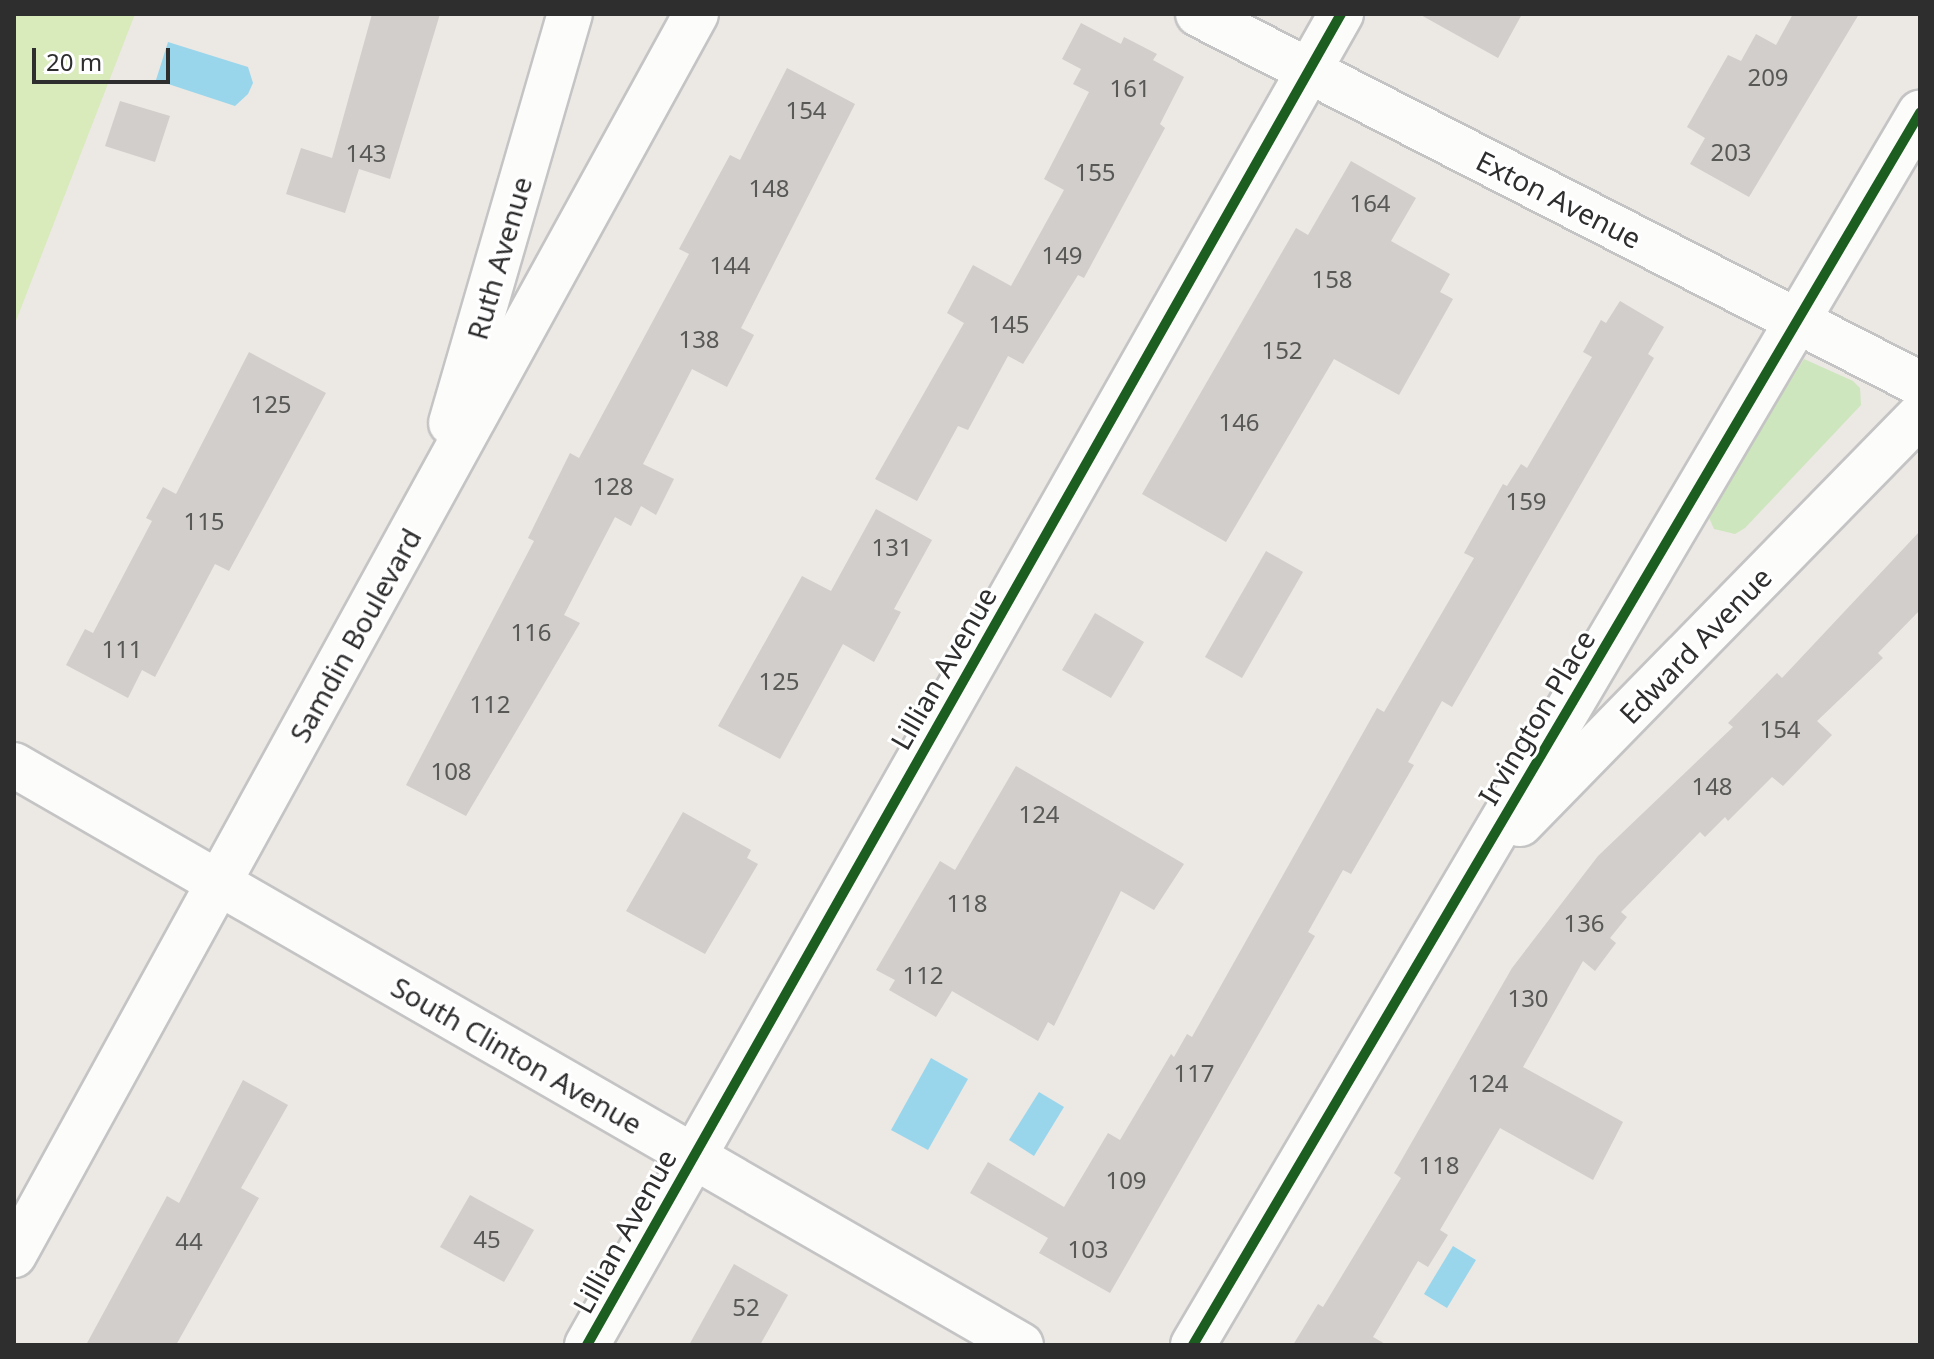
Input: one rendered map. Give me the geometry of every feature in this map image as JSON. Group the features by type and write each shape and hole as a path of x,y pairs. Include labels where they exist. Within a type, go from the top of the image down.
{"street":[{"name":"Ruth Avenue","path":"428,502 570,14"},
{"name":"Samdin Boulevard","path":"14,1255 696,14"},
{"name":"Exton Avenue","path":"1198,14 1920,384"},
{"name":"Lillian Avenue","path":"587,1345 1341,14"},
{"name":"Irvington Place","path":"1193,1345 1920,113"},
{"name":"Edward Avenue","path":"1471,874 1920,415"},
{"name":"South Clinton Avenue","path":"14,765 1021,1345"}],"green space":[{"path":"14,14 135,14 14,326"},
{"path":"1804,359 1853,381 1860,388 1861,405 1745,528 1735,534 1714,529 1707,513"}],"water":[{"path":"168,42 248,67 253,83 248,94 235,106 156,80"},
{"path":"931,1058 968,1079 928,1150 891,1130"},
{"path":"1039,1092 1064,1107 1034,1156 1009,1140"},
{"path":"1453,1246 1476,1260 1447,1308 1424,1294"}],"building":[{"path":"372,14 440,14 390,179 359,169 345,213 286,194 301,148 332,158"},
{"path":"1419,14 1522,14 1498,58"},
{"path":"1793,14 1859,14 1749,197 1690,164 1705,138 1687,127 1728,55 1741,61 1756,34 1776,45"},
{"path":"1081,23 1121,44 1124,37 1157,54 1153,60 1184,77 1160,124 1165,128 1084,278 1078,275 1023,364 1008,356 968,430 958,426 917,501 875,479 964,323 947,313 973,265 1011,286 1064,190 1044,179 1089,92 1073,84 1081,69 1062,59"},
{"path":"787,68 855,104 741,328 754,335 727,387 692,369 643,464 674,479 656,515 641,506 631,526 615,517 564,615 580,623 466,816 406,785 534,541 528,538 570,453 579,458 689,254 679,249 730,155 740,160"},
{"path":"120,101 170,116 155,162 105,146"},
{"path":"1351,161 1416,198 1391,241 1450,274 1440,292 1453,299 1399,395 1334,359 1226,542 1142,494 1296,228 1308,235"},
{"path":"1620,301 1664,327 1648,354 1654,358 1452,707 1442,701 1408,762 1414,765 1351,874 1343,870 1308,932 1315,936 1110,1293 1039,1253 1048,1238 970,1193 988,1162 1064,1207 1108,1133 1120,1140 1171,1054 1174,1057 1187,1034 1192,1037 1377,708 1384,712 1474,558 1464,553 1503,484 1507,486 1521,464 1527,468 1592,357 1583,352 1601,320 1606,323"},
{"path":"249,352 326,393 229,571 215,564 155,677 142,670 128,698 66,665 85,629 93,633 152,521 146,518 163,487 176,494"},
{"path":"876,509 932,540 894,609 901,612 874,662 843,644 780,759 718,726 802,576 831,591"},
{"path":"1920,531 1920,610 1878,653 1883,658 1817,721 1832,735 1783,786 1772,777 1728,821 1725,817 1705,837 1700,832 1621,912 1627,917 1610,938 1616,943 1595,971 1583,961 1523,1067 1623,1122 1593,1180 1500,1128 1440,1230 1448,1235 1428,1267 1418,1261 1373,1337 1387,1345 1293,1345 1318,1304 1323,1307 1401,1178 1394,1173 1512,968 1598,856 1733,727 1728,723 1777,673 1782,678"},
{"path":"1266,551 1303,572 1242,678 1205,657"},
{"path":"1095,613 1144,642 1111,698 1062,670"},
{"path":"1016,766 1184,864 1154,910 1121,891 1054,1026 1048,1022 1038,1041 952,991 936,1017 889,990 895,980 876,970 940,861 955,870"},
{"path":"683,812 751,850 747,858 758,864 705,954 626,911"},
{"path":"243,1080 288,1105 241,1188 259,1198 176,1345 86,1345 167,1196 179,1203"},
{"path":"470,1195 534,1230 504,1282 440,1247"},
{"path":"734,1264 788,1295 760,1345 689,1345"}],"cycle path":[{"path":"587,1345 1341,14"},
{"path":"1193,1345 1920,113"}]}
